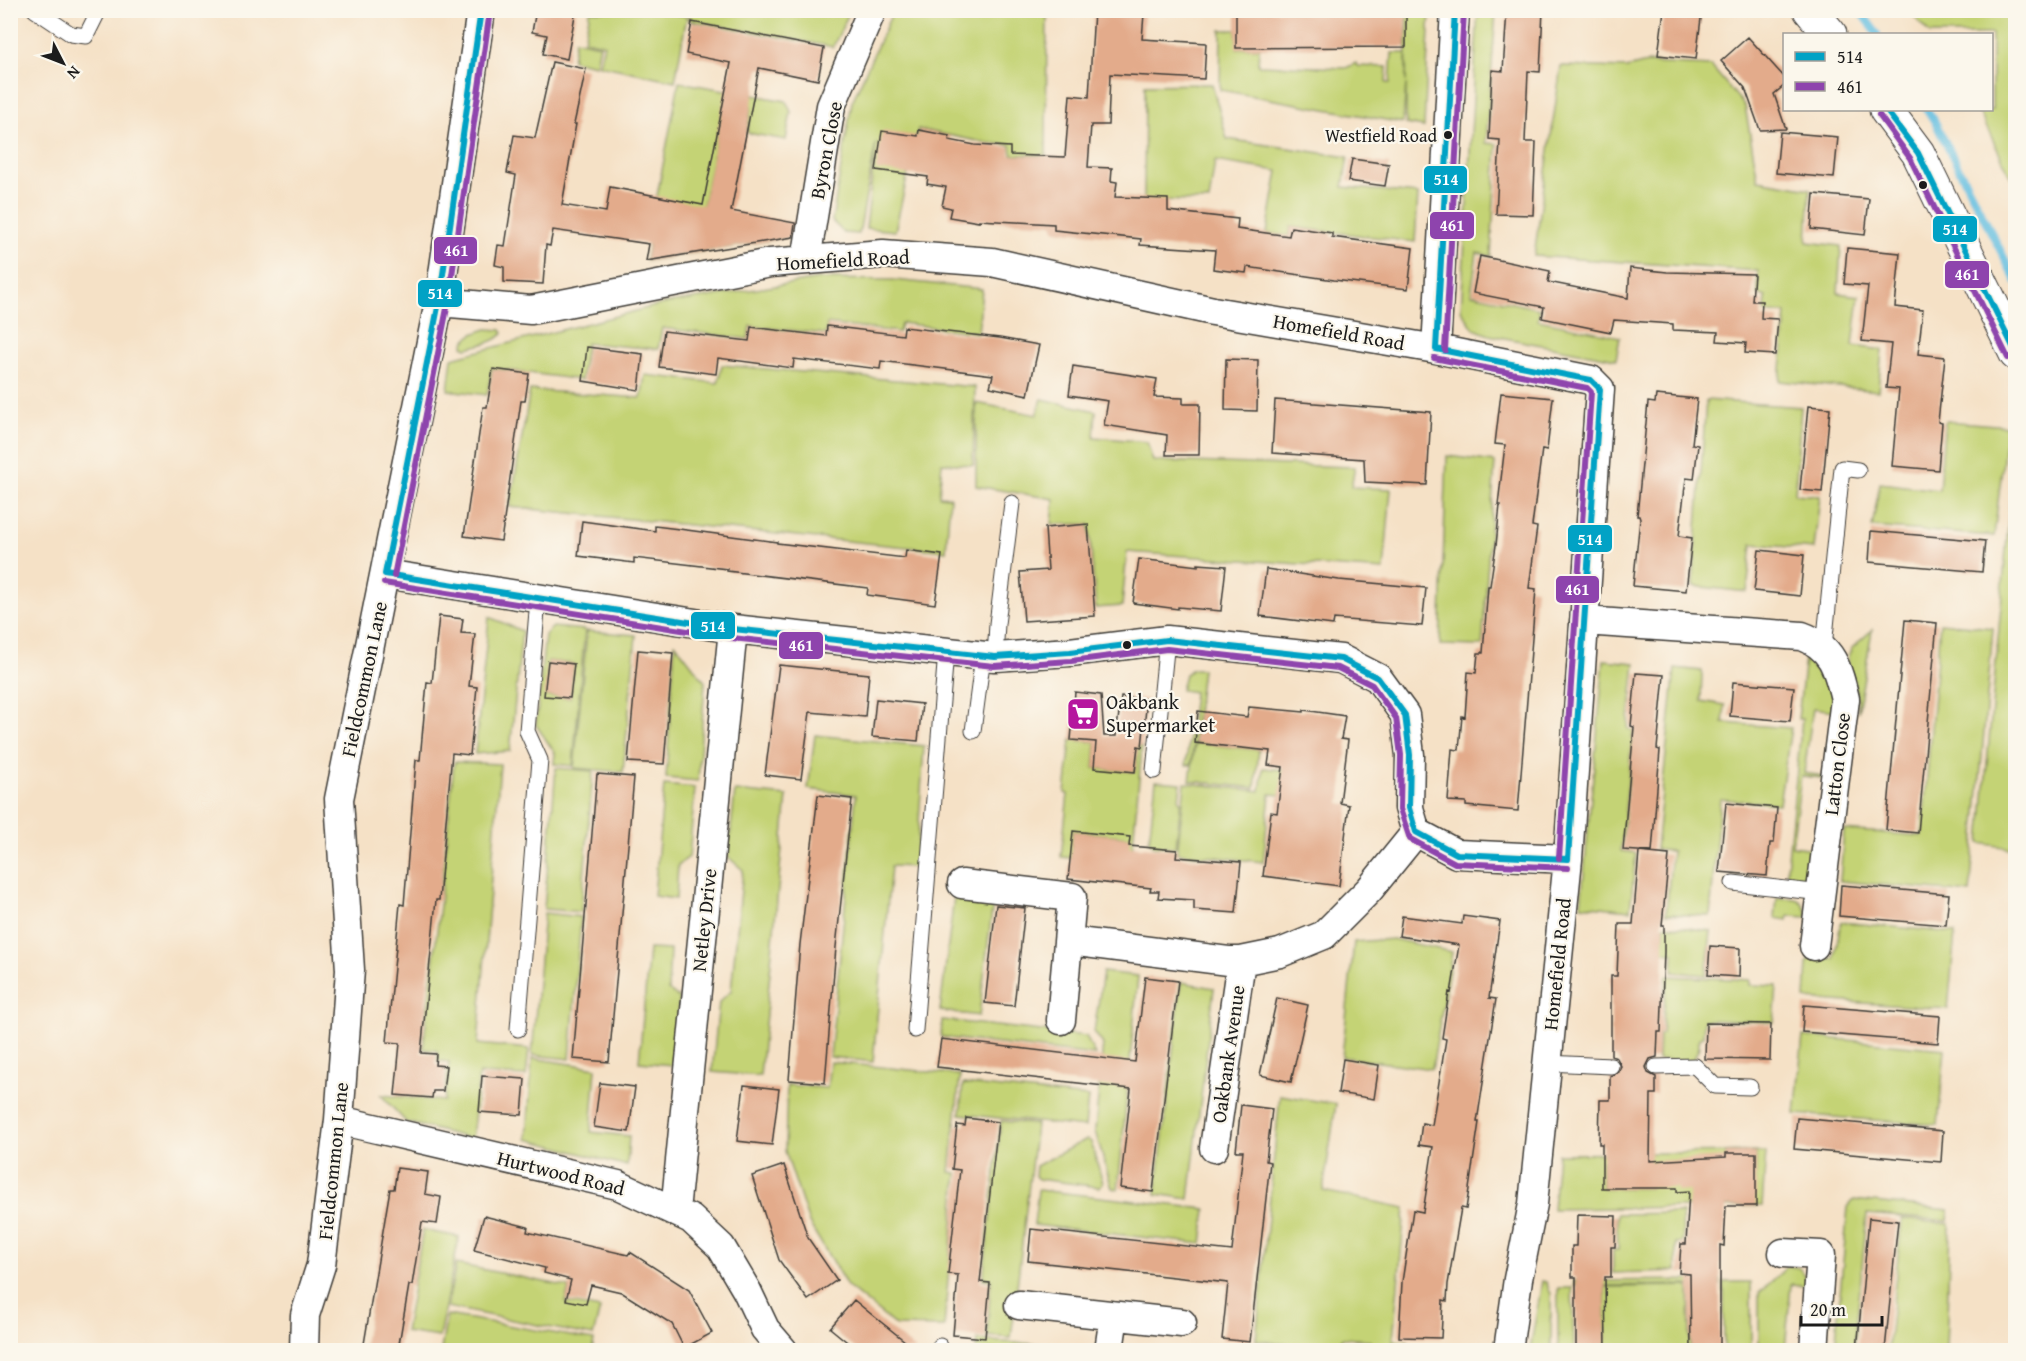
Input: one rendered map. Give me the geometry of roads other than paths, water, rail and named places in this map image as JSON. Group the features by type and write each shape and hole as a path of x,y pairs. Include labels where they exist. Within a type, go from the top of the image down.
{"street":[{"name":"Fieldcommon Lane","path":"304,1350 305,1315 321,1265 339,1120 350,970 339,799 439,302 482,10"},
{"name":"Byron Close","path":"806,260 831,106 872,10"},
{"path":"1436,349 1455,10"},
{"path":"1810,10 1829,33"},
{"path":"1887,111 1918,153 2016,354"},
{"name":"Homefield Road","path":"439,302 531,310 770,263 883,254 992,262 1212,311 1436,349 1591,380 1600,389 1568,859 1533,1204 1518,1279 1508,1350"},
{"path":"385,574 733,629 989,657 1071,652 1167,640 1341,659 1378,678 1404,715 1410,755 1409,808 1416,832 1457,854 1568,859"},
{"path":"1584,621 1802,636 1824,647"},
{"name":"Netley Drive","path":"675,1211 733,629"},
{"name":"Latton Close","path":"1814,946 1845,699 1839,674 1824,647"},
{"name":"Oakbank Avenue","path":"1070,941 1241,961 1280,953 1324,935 1369,890 1416,832"},
{"path":"962,884 1072,897 1070,941 1061,1020"},
{"name":"Oakbank Avenue","path":"1215,1148 1241,961"},
{"name":"Hurtwood Road","path":"339,1120 618,1185 692,1219 721,1247 747,1291 765,1329 783,1350"},
{"path":"1783,1252 1821,1255 1814,1350"},
{"path":"1019,1305 1182,1323"},
{"path":"1109,1350 1114,1316"}],"lane":[{"path":"35,10 71,34 86,36 99,10"},
{"path":"1824,647 1842,468 1858,470"},
{"path":"973,730 997,624 1012,503"},
{"path":"518,1029 540,760 527,731 538,599"},
{"path":"1154,771 1167,640"},
{"path":"915,1030 946,652"},
{"path":"1733,883 1822,892"},
{"path":"1548,1063 1611,1066"},
{"path":"1656,1067 1695,1066 1715,1086 1750,1087"}],"waterway":[{"path":"1859,10 1876,33"},
{"path":"1928,111 2016,281"}],"place":[{"name":"Westfield Road","path":"1448,135"},
{"name":"Oakbank Supermarket","path":"1083,714"}]}
